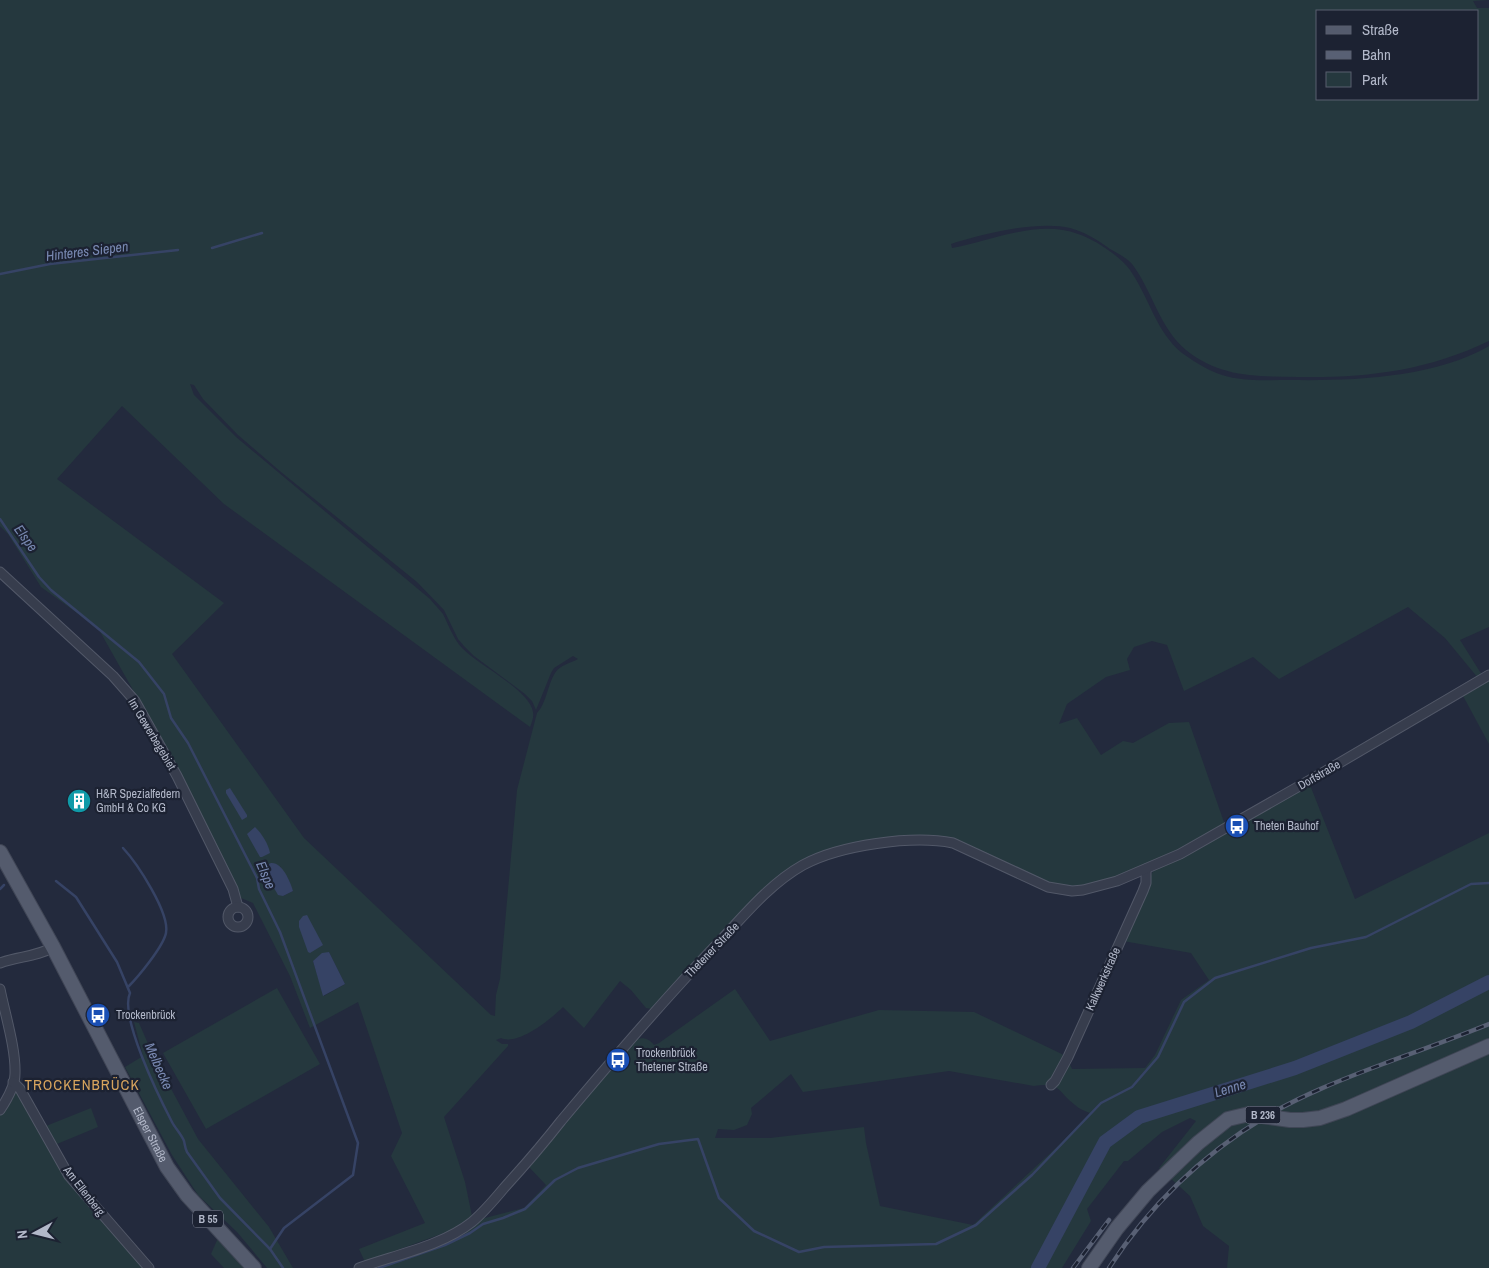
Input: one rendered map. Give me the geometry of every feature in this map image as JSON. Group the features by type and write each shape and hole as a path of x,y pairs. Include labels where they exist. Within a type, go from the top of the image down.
{"main road":[{"name":"Elsper Straße","path":"0,852 53,947 176,1181 202,1213 232,1242 254,1268"},
{"name":"B 236","path":"1089,1268 1117,1228 1148,1191 1198,1143 1228,1119 1249,1114 1296,1120 1320,1118 1346,1109 1489,1046"}],"street":[{"name":"Im Gewerbegebiet","path":"0,572 113,676 134,701 177,776 233,889 238,907"},
{"name":"Dorfstraße","path":"1146,869 1180,854 1489,675"},
{"name":"Thetener Straße","path":"359,1268 445,1238 473,1221 526,1164 680,982 776,885 808,863 828,854 846,849 926,840 953,843 1032,881 1063,890 1083,890 1116,881 1146,869"},
{"name":"Kalkwerkstraße","path":"1051,1086 1068,1057 1143,891 1146,883 1146,869"},
{"path":"0,963 15,957 43,953 53,947"},
{"path":"0,989 15,1075 14,1082 4,1090 0,1110"},
{"name":"Am Ellenberg","path":"14,1082 20,1089 69,1176 149,1268"}],"green space":[{"path":"0,0 1489,0 1473,1 1477,8 1489,8 1489,341 1442,359 1396,371 1323,377 1239,374 1212,366 1186,350 1169,331 1132,264 1086,234 1070,228 1057,226 1027,227 994,232 951,244 952,248 1015,233 1047,229 1078,234 1091,240 1113,254 1130,270 1137,280 1159,325 1173,345 1201,366 1239,379 1340,380 1392,375 1443,365 1467,357 1489,346 1489,627 1460,640 1482,675 1478,678 1445,638 1408,607 1279,679 1253,657 1184,691 1167,645 1152,641 1134,647 1127,659 1130,670 1106,677 1067,704 1059,724 1077,718 1101,755 1123,741 1133,743 1169,723 1189,722 1225,825 1159,859 1098,884 1074,888 1059,887 1037,879 966,844 942,836 916,836 839,846 811,855 788,871 652,1009 646,1008 631,990 620,981 584,1028 563,1007 543,1024 525,1035 496,1040 502,1044 508,1044 508,1046 444,1117 465,1182 472,1216 452,1230 365,1262 359,1249 425,1223 391,1156 402,1133 358,1002 310,1028 290,976 253,903 241,898 181,775 98,628 41,587 8,534 0,526","holes":["190,384 194,385 203,399 238,435 417,582 444,610 458,639 464,646 474,656 525,694 532,701 536,710 554,668 573,656 578,659 560,668 552,678 543,704 537,713 517,790 495,1016 491,1015 304,838 172,654 224,603 57,479 122,406 224,504 530,727 533,720 530,704 523,695 462,648 443,614 430,599 236,437 194,395","280,866 293,891 283,896","329,952 345,984 324,996 313,961"]},
{"path":"1489,678 1489,744 1462,694"},
{"path":"1310,785 1355,899 1489,833 1489,1268 1227,1268 1229,1246 1203,1226 1190,1196 1159,1168 1196,1121 1190,1118 1162,1132 1128,1161 1124,1161 1087,1209 1091,1221 1062,1268 373,1268 451,1241 463,1235 481,1219 524,1208 546,1185 528,1166 634,1041 645,1038 654,1045 659,1043 735,989 770,1041 879,1010 974,1012 1066,1056 1072,1069 1145,1068 1155,1055 1181,1000 1209,980 1191,953 1123,941 1154,869 1199,849 1284,798","holes":["949,1071 1034,1086 1049,1085 1054,1087 1082,1110 1090,1113 1059,1145 973,1225 880,1206 864,1127 770,1138 715,1138 718,1129 734,1130 747,1125 752,1114 751,1108 791,1074 803,1092"]},
{"path":"277,988 320,1064 206,1129 163,1053"},
{"path":"134,1022 139,1023 153,1055 198,1139 269,1227 293,1268 267,1268 237,1232 198,1195 172,1155 125,1067 143,1056"},
{"path":"18,1092 67,1178 145,1268 0,1268 0,1114 11,1096"},
{"path":"91,1108 98,1127 57,1144 46,1126"},
{"path":"218,1238 245,1268 224,1268 211,1254"}],"water":[{"path":"230,788 247,815 242,820 226,793 226,790"},
{"path":"255,827 264,839 270,853 262,857 260,857 247,834"},
{"path":"271,863 282,869 288,877 293,891 283,896 278,895 262,867"},
{"path":"307,915 323,945 310,953 299,927 299,921 303,916"},
{"path":"329,952 345,984 323,996 313,961 322,953"}],"waterway":[{"name":"Hinteres Siepen","path":"212,248 262,233"},
{"name":"Hinteres Siepen","path":"0,274 50,264 178,250"},
{"name":"Elspe","path":"0,519 39,577 51,590 139,662 164,694 171,718 188,743 257,878 259,889 280,932 358,1143 353,1175 284,1228 270,1249 283,1268"},
{"path":"123,848 158,901 166,924 166,933 160,946 144,969 128,987"},
{"name":"Melbecke","path":"56,881 76,897 117,962 130,993 128,1004 130,1019 142,1057 166,1110 183,1139 187,1152 220,1198 270,1249"},
{"path":"379,1268 445,1245 470,1233 483,1224 525,1209 555,1180 578,1168 659,1144 698,1139 719,1198 754,1231 799,1252 824,1247 936,1244 976,1225 1032,1175 1101,1103 1132,1087 1158,1057 1184,1002 1215,978 1311,948 1366,937 1471,884 1489,883"},
{"name":"Melbecke","path":"0,889 4,885"},
{"name":"Lenne","path":"1038,1268 1105,1142 1139,1117 1295,1068 1411,1022 1489,982"}],"railway":[{"path":"1109,1268 1141,1224 1178,1184 1220,1148 1265,1117 1323,1088 1489,1024"},
{"path":"1073,1268 1109,1220"}],"place":[{"name":"H&R Spezialfedern GmbH & Co KG","path":"79,801"},
{"name":"Theten Bauhof","path":"1237,826"},
{"name":"Trockenbrück","path":"98,1015"},
{"name":"Trockenbrück Thetener Straße","path":"618,1060"}],"district":[{"name":"TROCKENBRÜCK","path":"82,1084"}]}
